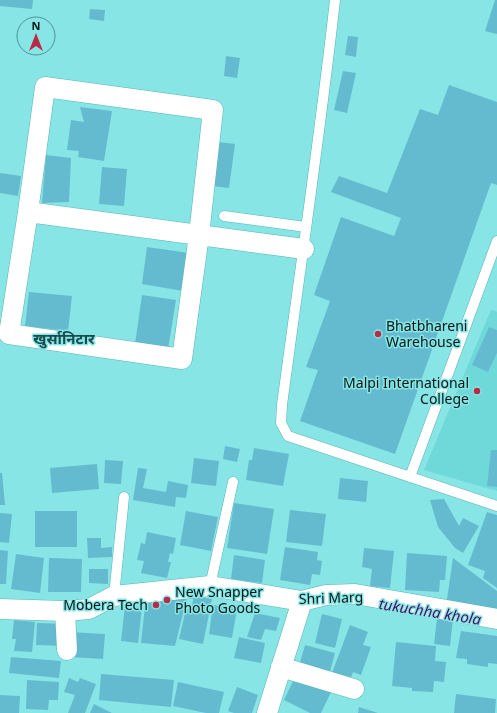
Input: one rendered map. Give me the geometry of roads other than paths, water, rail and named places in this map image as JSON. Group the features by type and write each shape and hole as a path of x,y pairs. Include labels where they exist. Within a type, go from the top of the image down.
{"street":[{"path":"45,87 213,110 182,359 9,334 28,212 45,87"},
{"path":"28,212 304,248"},
{"name":"Shri Marg","path":"0,609 65,611 89,609 114,596 210,586 302,601 326,595 355,594 497,619"},
{"path":"267,713 302,601"},
{"path":"65,611 67,650"},
{"path":"281,667 354,689"}],"lane":[{"path":"335,0 304,248 282,405 281,423 288,436 497,506"},
{"path":"224,216 306,227"},
{"path":"410,477 497,242"},
{"path":"210,586 233,482"},
{"path":"114,596 124,497"}],"place":[{"name":"Bhatbhareni Warehouse","path":"378,334"},
{"name":"Malpi International College","path":"477,391"},
{"name":"New Snapper Photo Goods","path":"167,600"},
{"name":"Mobera Tech","path":"156,605"}],"district":[{"name":"खुर्सानिटार","path":"64,339"}],"water label":[{"name":"tukuchha khola","path":"430,612"}]}
